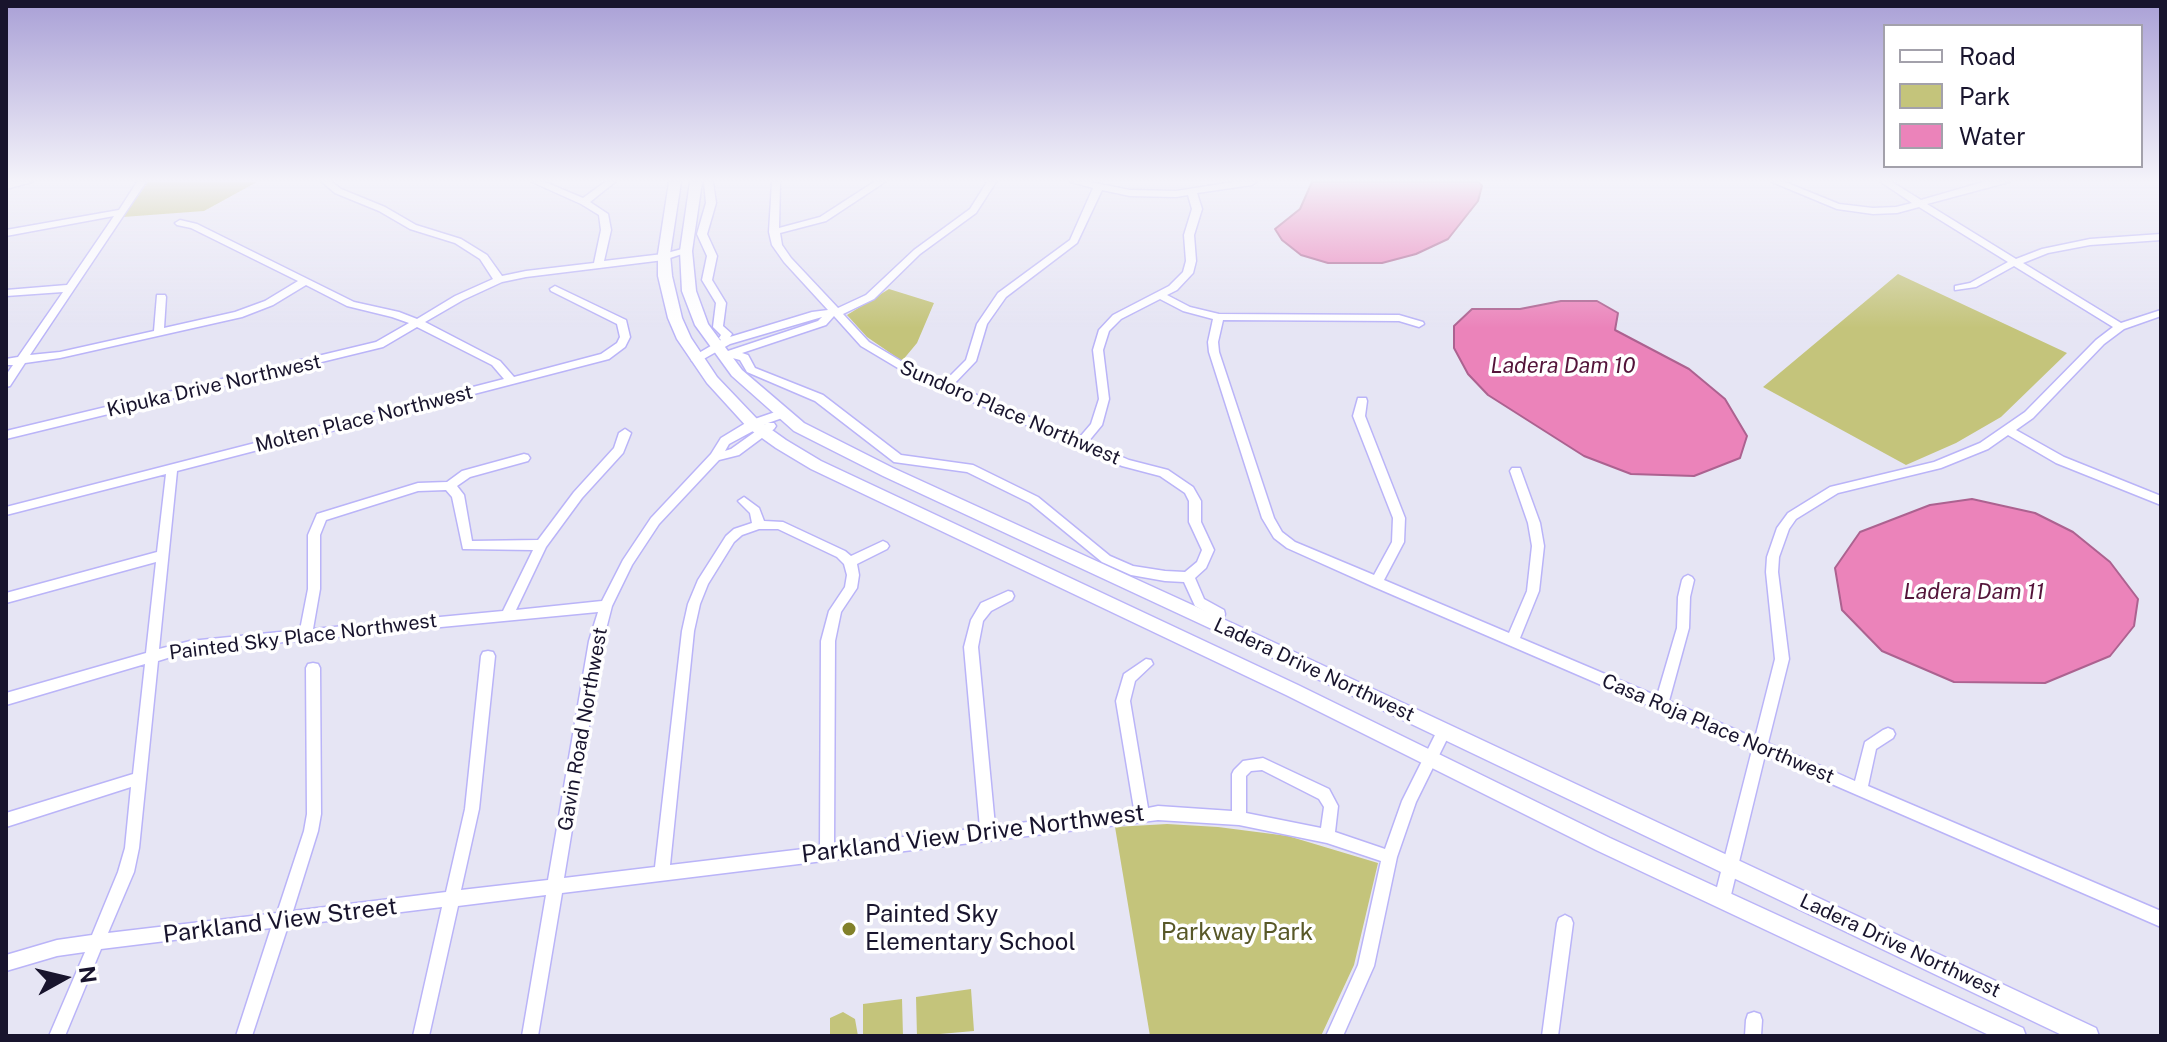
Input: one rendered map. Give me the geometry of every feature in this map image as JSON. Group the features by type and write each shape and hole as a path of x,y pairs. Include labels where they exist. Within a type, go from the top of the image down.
{"main road":[{"name":"Ladera Drive Northwest","path":"668,231 665,276 675,318 696,359 758,428 825,470 1431,757 1512,801 2015,1036"},
{"name":"Ladera Drive Northwest","path":"689,231 686,251 689,291 702,325 726,349 737,373 781,414 828,444 1444,731 2084,1035"}],"street":[{"path":"6,383 109,231"},
{"path":"203,231 351,304 416,322 496,363 511,381"},
{"path":"425,231 458,241 484,257 498,277"},
{"path":"599,262 604,231"},
{"path":"703,231 712,256 707,280 721,303 718,327 727,334 726,349"},
{"path":"774,232 779,231"},
{"path":"696,359 822,323 832,314 878,291 917,252 946,231"},
{"path":"946,386 971,361 982,324 1002,295 1074,241 1079,231"},
{"path":"1081,443 1096,425 1104,399 1098,350 1104,330 1117,317 1180,281 1190,266 1190,231"},
{"path":"1962,231 2120,327"},
{"name":"Sundoro Place Northwest","path":"774,232 777,245 787,260 832,314 876,353 1081,443 1152,472 1164,473 1189,490 1195,501 1195,522 1208,550 1202,565 1188,577"},
{"path":"1959,288 1973,285 2014,262 2045,251 2090,242 2161,237"},
{"name":"Kipuka Drive Northwest","path":"6,435 379,345 498,277 686,251"},
{"path":"6,362 60,355 246,312 304,282"},
{"path":"6,293 70,288"},
{"name":"Molten Place Northwest","path":"6,511 605,357 614,352 625,337 622,322 555,289"},
{"path":"1160,295 1187,309 1219,317 1399,318 1419,324"},
{"path":"159,333 161,297"},
{"path":"1722,899 1782,659 1773,557 1783,528 1792,516 1834,490 1937,465 1984,446 2029,415 2083,359 2120,327 2161,313"},
{"name":"Casa Roja Place Northwest","path":"1219,317 1213,342 1214,352 1268,518 1278,535 1308,554 2161,919"},
{"path":"726,349 744,357 751,370 819,398 898,459 969,468 1034,500 1106,559 1131,570 1188,577 1199,602 1219,614"},
{"path":"1362,401 1359,416 1399,518 1398,542 1376,583"},
{"name":"Gavin Road Northwest","path":"530,1036 596,641 606,606 627,563 655,521 715,457 735,452 758,428 781,414"},
{"path":"2009,431 2072,466 2161,501"},
{"path":"508,613 541,545 571,503 619,450 625,433"},
{"path":"306,634 314,589 314,535 321,517 418,487 449,486 466,474 524,458"},
{"path":"57,1036 126,872 132,848 172,468"},
{"path":"1512,641 1533,591 1538,569 1534,523 1516,471"},
{"path":"449,486 458,495 467,546 541,545"},
{"path":"744,501 755,511 759,525"},
{"path":"662,873 688,631 694,604 702,583 730,539 738,532 759,525 779,525 841,554 850,562 853,575 851,588 835,611 828,641 827,851"},
{"path":"850,562 883,546"},
{"path":"6,598 163,555"},
{"path":"1661,705 1683,628 1688,580"},
{"path":"988,833 971,647 977,620 986,607 1008,596"},
{"name":"Painted Sky Place Northwest","path":"6,699 190,646 508,613 606,606"},
{"path":"421,1036 472,809 488,656"},
{"path":"1142,814 1123,701 1129,678 1146,664"},
{"path":"244,1036 314,814 313,668"},
{"path":"1334,1036 1366,966 1389,857 1409,801 1444,731"},
{"path":"1860,790 1870,746 1888,734"},
{"path":"1239,818 1239,774 1248,765 1263,764 1324,794 1331,806 1327,836"},
{"path":"6,820 138,779"},
{"name":"Parkland View Drive Northwest","path":"555,887 1142,814 1180,813 1239,818 1327,836 1389,857"},
{"name":"Parkland View Street","path":"6,963 57,948 98,942 555,887"},
{"path":"1550,1036 1565,923"}],"green space":[{"path":"1898,274 2067,353 2001,417 1956,443 1906,465 1763,387"},
{"path":"889,289 934,303 917,343 902,361 867,337 847,315"},
{"name":"Parkway Park","path":"1167,824 1288,836 1378,863 1354,965 1321,1036 1150,1036 1115,827"},
{"path":"971,989 974,1031 917,1036 916,997"},
{"path":"902,999 903,1036 863,1036 863,1004"},
{"path":"843,1012 855,1019 858,1036 830,1036 830,1018"}],"water":[{"path":"1276,231 1455,231 1448,239 1416,254 1382,263 1328,263 1301,255 1282,240"},
{"name":"Ladera Dam 10","path":"1561,301 1597,301 1618,313 1615,330 1689,369 1725,399 1747,436 1740,458 1694,476 1631,474 1584,456 1488,395 1468,374 1454,348 1454,326 1472,309 1520,309"},
{"name":"Ladera Dam 11","path":"1972,499 2035,513 2073,532 2110,562 2138,599 2134,626 2110,656 2045,683 1954,682 1882,651 1842,610 1835,568 1860,532 1930,505"}],"place":[{"name":"Painted Sky Elementary School","path":"849,929"}]}
